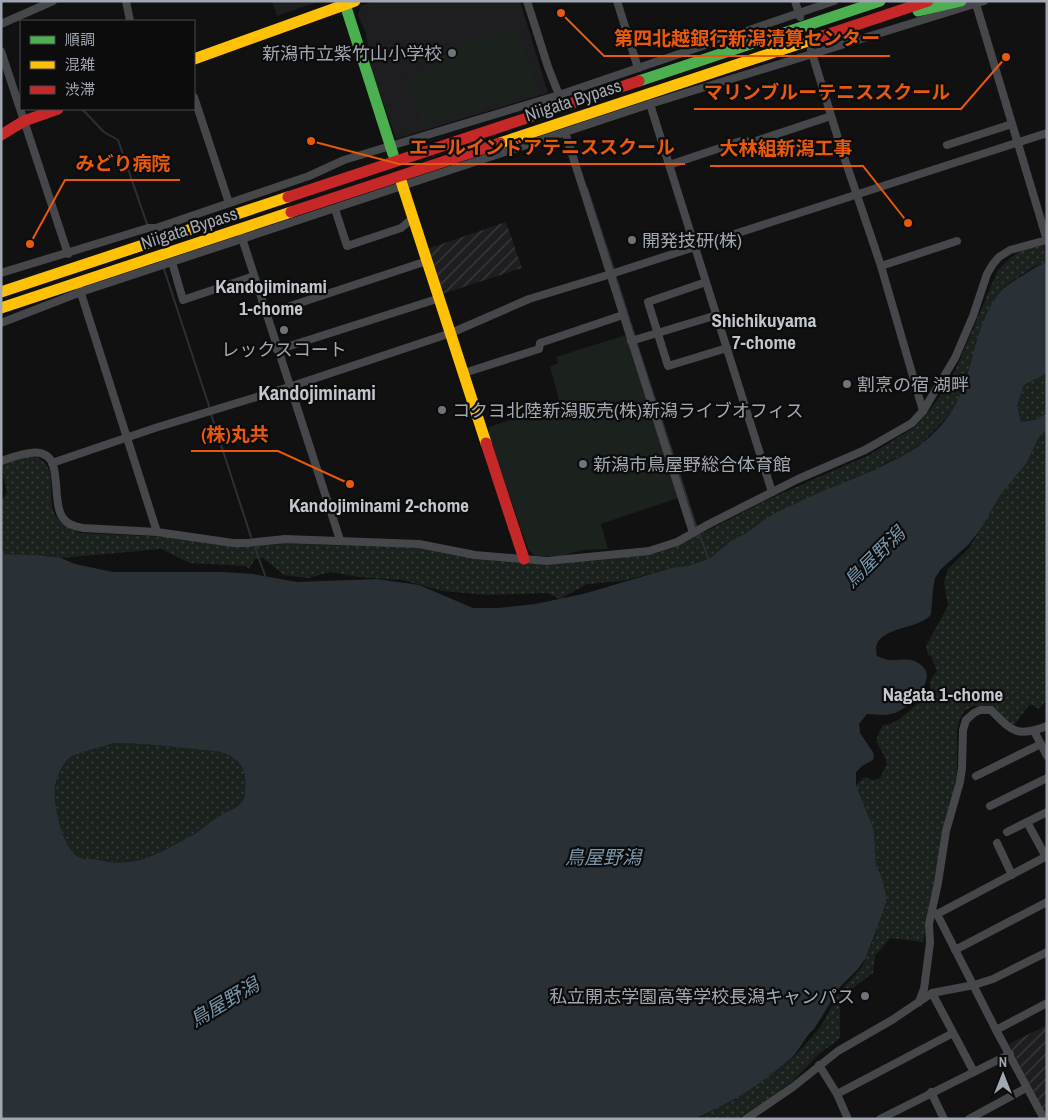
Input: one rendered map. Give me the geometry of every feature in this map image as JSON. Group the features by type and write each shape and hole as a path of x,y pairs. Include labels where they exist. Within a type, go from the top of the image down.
{"main road":[{"path":"852,11 870,1"},
{"name":"Niigata Bypass","path":"1,292 880,1"},
{"name":"Niigata Bypass","path":"1,308 928,1"},
{"path":"855,26 961,1"},
{"path":"195,59 348,2 391,150"},
{"path":"1,135 24,121 55,110"},
{"path":"402,183 524,559"},
{"path":"1,286 114,255"},
{"path":"1,314 50,292"}],"street":[{"path":"1,24 44,3 53,1"},
{"path":"126,1 130,20"},
{"path":"527,1 559,95"},
{"path":"617,1 638,68"},
{"path":"796,1 802,22"},
{"path":"1,273 148,228 156,228 309,176 344,160 391,150 834,1"},
{"path":"1,323 80,290 335,209 402,183 565,132 811,50 832,49 984,1"},
{"path":"1,461 23,453 41,453 52,462 58,508 63,519 74,526 83,528 157,532 233,543 285,539 418,544 475,555 547,561 649,551 677,542 772,492 888,438 912,423 923,411 955,358 987,274 993,264 999,257 1010,250 1047,240 976,4"},
{"path":"811,50 881,266 923,411"},
{"path":"1,52 20,109"},
{"path":"195,100 229,203"},
{"path":"650,104 772,492"},
{"path":"20,110 68,254"},
{"path":"669,165 741,141 753,142 832,116"},
{"path":"947,145 1012,124"},
{"path":"565,132 623,315 695,531"},
{"path":"52,462 289,387 451,333 529,299 1047,133"},
{"path":"335,209 347,246 401,228 413,218"},
{"path":"242,238 340,540"},
{"path":"881,266 957,242"},
{"path":"266,314 427,261"},
{"path":"172,262 183,300 254,276"},
{"path":"706,282 648,302 668,366 727,348"},
{"path":"80,290 157,532"},
{"path":"277,350 440,298"},
{"path":"464,373 539,349 540,344 623,315"},
{"path":"632,341 717,315"},
{"path":"919,1002 924,988 930,943 928,924 934,913 946,831 960,782 963,730 966,720 974,712 991,710 1011,729 1019,732 1034,731 1047,726"},
{"path":"1034,731 1047,756"},
{"path":"976,776 1041,744"},
{"path":"990,806 1047,778"},
{"path":"1008,832 1047,812"},
{"path":"934,913 1012,875 1046,856 1027,822"},
{"path":"997,843 1012,875"},
{"path":"955,950 1047,902"},
{"path":"934,913 1044,1119"},
{"path":"746,1119 794,1088 819,1065 838,1051 892,1020 932,993 974,985 993,979 1047,952"},
{"path":"932,993 974,1072"},
{"path":"996,1030 1047,1003"},
{"path":"837,1094 953,1033"},
{"path":"880,1119 1010,1054"},
{"path":"819,1065 837,1094 848,1119"},
{"path":"969,1119 1026,1088"},
{"path":"931,1092 944,1119"}],"shaded area":[{"path":"272,1 321,1 277,16"},
{"name":"新潟市立紫竹山小学校","path":"374,1 520,1 548,93 396,139 372,72 366,34 358,15 361,6"},
{"path":"518,27 538,91 423,126 407,76 435,67 431,53"},
{"path":"506,222 522,268 442,294 427,249"},
{"path":"1047,245 1047,262 1035,266 1005,286 986,314 961,393 952,412 923,442 906,454 885,463 877,469 818,493 731,541 710,558 688,566 675,567 623,581 587,584 560,599 548,593 487,595 443,591 402,580 358,577 331,572 308,578 284,575 263,558 255,559 249,569 246,566 190,563 161,549 61,558 1,554 1,501 7,493 1,464 24,457 35,457 45,463 49,469 51,502 55,515 63,524 80,533 424,548 461,556 544,565 657,553 677,546 769,499 869,455 915,427 939,398 956,369 997,272 1019,252"},
{"name":"新潟市鳥屋野総合体育館","path":"626,335 678,498 601,524 608,549 583,550 562,556 535,556 528,549 489,436 489,427 560,403 550,367 558,363 556,357"},
{"path":"1047,373 1047,413 1035,420 1021,422 1017,406 1024,385"},
{"path":"1047,430 1047,699 1039,709 1030,704 1014,725 989,707 974,706 964,711 957,729 957,780 923,942 890,938 875,956 873,973 840,998 840,1038 818,1055 793,1081 738,1119 694,1119 729,1102 761,1082 791,1059 818,1030 841,990 863,965 886,903 886,894 881,875 876,866 874,830 856,785 864,777 874,780 880,778 887,763 877,741 883,725 895,722 902,717 930,691 930,681 937,671 931,656 928,655 926,646 948,606 944,582 948,569 969,548 1001,494 1026,464 1039,437"},
{"path":"115,743 148,744 218,751 227,754 241,765 245,775 244,799 237,807 215,818 195,834 169,848 137,861 113,862 81,858 74,854 60,826 55,794 58,775 68,759 83,752"},
{"path":"1047,1025 1047,1117 1009,1044"}],"water":[{"name":"鳥屋野潟","path":"1047,262 1047,373 1024,385 1017,406 1021,422 1035,420 1047,413 1047,430 1039,437 1026,464 1001,494 980,530 968,545 941,569 935,578 931,614 917,623 888,634 881,639 877,646 877,656 888,660 914,661 922,666 926,672 924,687 905,708 888,715 867,714 859,724 860,733 874,754 873,760 856,772 856,785 874,830 876,866 881,875 886,894 886,903 866,958 840,987 797,1052 779,1069 745,1093 694,1119 1,1119 1,554 61,558 75,564 113,572 222,572 253,574 297,582 377,579 419,585 473,608 498,608 535,604 583,594 675,567 688,566 710,558 731,541 775,513 877,469 924,442 948,417 960,396 980,331 994,301 1007,285","holes":["115,743 148,744 227,754 241,765 245,775 244,799 237,807 215,818 195,834 169,848 137,861 113,862 81,858 74,854 60,826 55,794 58,775 68,759 83,752"]}],"waterway":[{"path":"83,110 104,132 118,140 147,224"},
{"path":"587,188 614,270"},
{"path":"164,269 210,409"},
{"path":"615,274 635,337"},
{"path":"636,341 697,529"},
{"path":"211,414 251,537"},
{"path":"699,534 709,560"},
{"path":"255,548 266,578"}],"traffic: fast":[{"path":"344,1 393,154"},
{"path":"639,81 880,1"},
{"path":"918,11 961,1"}],"traffic: slow":[{"path":"195,59 355,1"},
{"path":"500,143 823,36"},
{"path":"401,181 486,443"},
{"path":"1,292 288,197"},
{"path":"1,308 291,212"}],"traffic: jam":[{"path":"823,36 928,1"},
{"path":"288,197 639,81"},
{"path":"1,135 24,121 55,110"},
{"path":"291,212 500,143"},
{"path":"486,443 524,559"}],"place":[{"name":"第四北越銀行新潟清算センター","path":"561,13"},
{"name":"新潟市立紫竹山小学校","path":"452,53"},
{"name":"マリンブルーテニススクール","path":"1006,57"},
{"name":"エールインドアテニススクール","path":"311,141"},
{"name":"大林組新潟工事","path":"908,223"},
{"name":"開発技研(株)","path":"632,240"},
{"name":"みどり病院","path":"30,244"},
{"name":"レックスコート","path":"284,330"},
{"name":"割烹の宿 湖畔","path":"847,384"},
{"name":"コクヨ北陸新潟販売(株)新潟ライブオフィス","path":"442,410"},
{"name":"新潟市鳥屋野総合体育館","path":"583,464"},
{"name":"(株)丸共","path":"350,484"},
{"name":"私立開志学園高等学校長潟キャンパス","path":"865,996"}],"district":[{"name":"Kandojiminami 1-chome","path":"271,297"},
{"name":"Shichikuyama 7-chome","path":"764,331"},
{"name":"Kandojiminami","path":"317,392"},
{"name":"Kandojiminami 2-chome","path":"379,505"},
{"name":"Nagata 1-chome","path":"943,694"}]}
